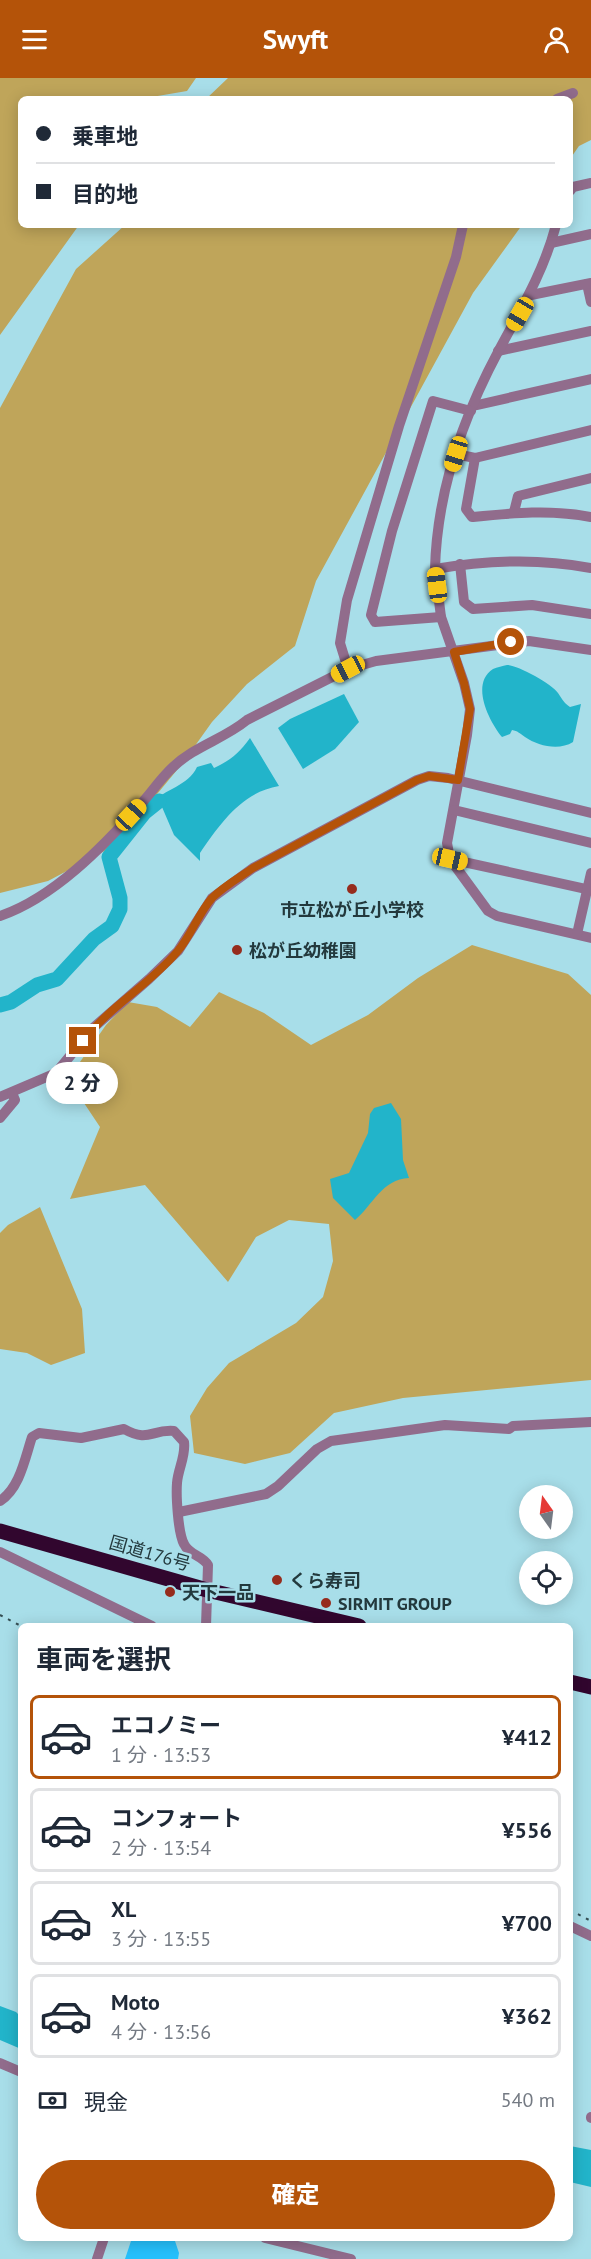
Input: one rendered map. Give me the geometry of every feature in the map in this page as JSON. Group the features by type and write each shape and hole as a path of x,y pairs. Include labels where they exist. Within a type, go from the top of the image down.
{"highway":[{"name":"国道176号","path":"0,1531 207,1590 346,1623"},
{"path":"573,1683 591,1687"}],"street":[{"path":"565,96 573,93"},
{"path":"573,187 591,183"},
{"path":"348,669 340,643 347,600 399,426 456,257 462,228"},
{"path":"555,228 531,295 498,351 472,408 441,506 436,534 435,569 441,617 464,683 470,709 447,843 450,859 488,911 497,916 591,938"},
{"path":"551,243 591,234"},
{"path":"531,295 589,284 591,302"},
{"path":"498,351 591,331"},
{"path":"441,617 375,622 371,615 392,531 433,401 472,408 591,379"},
{"path":"456,454 475,458 591,430"},
{"path":"475,458 465,509 472,517 514,512 591,517"},
{"path":"514,512 518,496 591,478"},
{"path":"435,569 503,560 562,562 591,568"},
{"path":"460,564 464,602 473,609 532,605 591,614"},
{"path":"0,916 24,908 64,880 123,824 172,767 185,756 207,742 234,731 247,720 348,669 376,661 529,641 591,650"},
{"path":"0,1096 56,1073 93,1028 149,980 178,951 212,898 230,883 253,868 417,780 429,776 458,780 591,813"},
{"path":"454,810 591,843"},
{"path":"450,859 590,890"},
{"path":"577,934 590,890 591,873"},
{"path":"577,934 591,945"},
{"path":"0,1118 15,1100 12,1093"},
{"path":"179,1512 266,1494 278,1486 317,1449 331,1441 349,1437 444,1425 509,1428 591,1422"},
{"path":"0,1501 11,1491 22,1468 32,1437 39,1433 81,1438 124,1429 137,1436 153,1436 166,1431 174,1431 184,1442 177,1483 184,1545 189,1552 205,1560 208,1565 206,1623"},
{"path":"0,1552 146,1623"},
{"path":"573,1927 591,1936"},
{"path":"0,2063 18,2071"},
{"path":"97,2259 103,2241"},
{"path":"277,2241 351,2259"}],"shaded area":[{"path":"0,78 196,78 187,91 158,96 18,96 18,228 77,228 0,335"},
{"path":"228,78 591,78 591,140 579,146 573,155 573,96 209,96"},
{"path":"122,228 520,228 473,293 316,581 295,646 247,684 212,722 182,764 114,846 48,881 0,893 0,408 76,269"},
{"path":"472,945 568,974 591,995 591,1380 403,1398 334,1413 290,1453 245,1464 194,1453 190,1416 207,1388 229,1363 296,1323 323,1297 333,1261 329,1224 289,1220 256,1237 228,1282 145,1185 70,1199 100,1127 68,1079 106,1025 128,1002 157,1007 190,1027 219,992 264,1013 311,1045 368,1015 418,978"},
{"path":"40,1207 82,1309 85,1353 51,1365 27,1353 0,1349 0,1233 8,1225"}],"water":[{"path":"507,665 526,671 542,680 554,689 570,707 581,704 573,742 555,747 549,746 536,743 512,730 510,734 502,737 487,712 482,693 486,676 493,669"},
{"path":"344,694 359,722 335,749 303,769 278,728 290,719"},
{"path":"250,738 279,786 254,795 233,811 200,853 200,861 174,835 162,807 151,803 188,779 197,767 211,763 214,768 225,762"},
{"path":"391,1103 401,1119 403,1160 409,1178 400,1179 385,1188 355,1220 333,1198 330,1179 349,1173 368,1133 370,1114 374,1108"},
{"path":"0,2006 18,2014 18,2048 0,2040"},
{"path":"573,2147 591,2150 591,2187 573,2183"}],"building":[{"path":"131,2241 175,2241 179,2253 178,2259 125,2259"}],"waterway":[{"path":"0,1005 11,1002 37,985 57,979 94,939 112,926 120,909 120,898 109,857 144,813 159,801"}],"railway":[{"path":"0,1615 18,1624"},
{"path":"573,1912 591,1921"}],"place":[{"name":"市立松が丘小学校","path":"352,889"},
{"name":"松が丘幼稚園","path":"237,950"},
{"name":"くら寿司","path":"277,1580"},
{"name":"天下一品","path":"170,1592"},
{"name":"SIRMIT GROUP","path":"326,1603"}],"route":[{"path":"83,1041 93,1028 125,998 149,980 178,951 212,898 230,883 253,868 417,780 429,776 458,780 470,709 454,652 511,642"}]}
